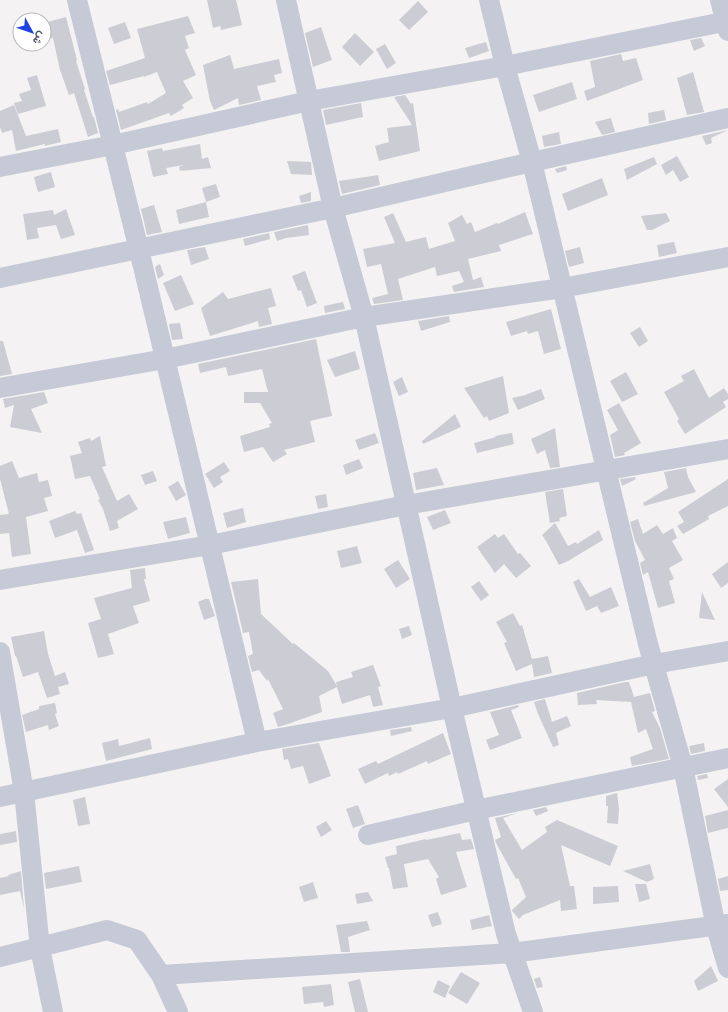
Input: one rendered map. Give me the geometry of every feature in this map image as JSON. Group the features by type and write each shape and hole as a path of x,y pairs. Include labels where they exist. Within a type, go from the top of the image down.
{"street":[{"path":"77,0 114,145 257,742"},
{"path":"286,0 333,208 364,317 452,708 506,934 533,1012"},
{"path":"489,0 505,66 532,162 648,644 684,767 722,926 728,968"},
{"path":"0,167 114,145 309,101 727,25 720,0"},
{"path":"0,278 333,208 728,118"},
{"path":"0,388 165,360 364,317 562,288 728,257"},
{"path":"0,580 210,545 406,505 607,471 728,448"},
{"path":"0,797 257,742 452,708 654,664 728,650"},
{"path":"0,652 24,792 40,948 53,1012"},
{"path":"368,835 476,810 728,758"},
{"path":"161,975 512,953 722,926"},
{"path":"0,957 107,930 137,940 161,975 178,1012"}],"building":[{"path":"207,0 236,0 242,25 221,30 220,26 213,28"},
{"path":"418,1 428,12 409,30 399,20"},
{"path":"188,16 195,33 185,36 189,48 185,50 196,75 183,81 193,98 182,105 184,108 171,116 169,113 121,130 116,110 118,109 119,112 147,102 148,104 166,93 157,72 144,77 110,85 106,71 145,58 137,29"},
{"path":"66,17 76,61 85,89 84,90 98,133 88,137 74,93 69,95 60,70 52,38 52,21"},
{"path":"125,22 131,38 114,44 108,28"},
{"path":"321,27 332,60 313,67 305,33"},
{"path":"355,33 374,52 360,66 342,47"},
{"path":"701,38 705,46 694,51 690,40"},
{"path":"486,42 489,51 469,58 465,48"},
{"path":"385,44 396,63 387,69 376,49"},
{"path":"621,54 623,61 636,58 643,80 587,101 584,91 595,87 590,61"},
{"path":"230,55 234,69 279,59 282,73 274,75 276,82 257,86 261,100 239,105 238,98 214,110 210,101 203,65"},
{"path":"693,72 704,112 687,115 677,78"},
{"path":"37,75 46,106 18,114 14,103 22,101 19,94 31,90 27,78"},
{"path":"572,82 577,99 539,112 533,95"},
{"path":"405,95 411,104 413,103 420,151 379,161 375,146 389,142 387,128 412,125 394,97"},
{"path":"361,103 363,117 326,125 323,110"},
{"path":"14,105 26,136 58,129 61,142 16,151 12,130 2,133 0,127 0,111"},
{"path":"664,110 666,120 649,124 648,113"},
{"path":"611,118 615,132 602,135 595,122"},
{"path":"728,130 711,138 712,143 706,145 702,136"},
{"path":"559,132 561,144 544,147 542,136"},
{"path":"200,144 202,159 208,157 211,168 180,171 179,167 184,165 166,168 168,174 153,177 147,151 162,148 163,151"},
{"path":"677,156 689,177 680,182 673,170 666,175 661,165"},
{"path":"654,157 657,164 627,180 624,169"},
{"path":"287,161 311,162 312,175 291,174"},
{"path":"566,166 567,170 557,173 555,169"},
{"path":"51,172 55,187 38,192 34,177"},
{"path":"378,175 380,185 342,194 339,181"},
{"path":"602,178 608,195 568,211 562,194"},
{"path":"216,184 220,197 206,202 202,188"},
{"path":"311,192 311,201 301,203 299,196"},
{"path":"206,202 209,217 179,224 176,210"},
{"path":"154,205 162,232 147,235 141,209"},
{"path":"66,209 75,235 61,239 56,225 37,228 39,238 27,240 23,214 53,210 54,215"},
{"path":"525,212 533,234 499,245 501,251 468,259 473,280 481,277 484,287 454,292 452,286 464,282 459,271 437,276 435,267 398,279 403,300 374,304 372,298 388,294 381,264 367,267 363,249 395,243 384,217 393,213 406,242 426,237 429,249 455,241 448,223 462,215 467,224 471,222 475,232"},
{"path":"666,213 670,221 652,230 647,230 641,216"},
{"path":"308,225 309,235 286,238 277,241 274,232"},
{"path":"269,233 270,239 245,246 243,239"},
{"path":"674,242 677,253 659,257 657,245"},
{"path":"205,247 209,259 191,265 187,250"},
{"path":"580,247 584,263 569,267 565,251"},
{"path":"160,264 164,275 158,279 155,267"},
{"path":"305,271 317,303 307,307 301,290 298,291 292,276"},
{"path":"181,275 194,304 175,311 163,283"},
{"path":"271,288 276,306 268,308 272,324 259,327 258,321 210,336 201,308 223,292 228,299"},
{"path":"343,302 345,309 325,313 324,306"},
{"path":"551,309 561,349 544,354 538,331 528,334 527,331 511,336 506,322"},
{"path":"449,316 450,322 421,331 418,321"},
{"path":"180,323 183,339 172,340 169,324"},
{"path":"640,327 648,341 639,347 630,333"},
{"path":"316,339 332,416 310,421 315,442 284,450 287,454 273,462 263,447 244,452 240,436 270,427 269,424 272,423 260,403 244,403 244,392 268,392 262,369 228,376 226,367 200,373 198,364"},
{"path":"0,341 3,341 12,374 0,376"},
{"path":"355,351 360,369 335,377 327,360"},
{"path":"694,369 709,398 724,388 728,394 728,399 723,402 726,407 685,434 677,421 679,419 664,392 684,381 681,376"},
{"path":"626,372 638,394 622,402 610,381"},
{"path":"503,376 509,413 489,421 487,416 484,418 464,388"},
{"path":"402,377 408,392 399,396 393,382"},
{"path":"541,389 545,399 518,410 512,398"},
{"path":"44,392 48,403 31,409 42,433 10,427 14,405 5,408 3,399"},
{"path":"619,403 641,443 624,453 625,455 615,457 610,435 618,430 607,410"},
{"path":"455,414 461,427 423,444 422,441"},
{"path":"555,428 560,467 550,468 545,450 537,454 531,439"},
{"path":"375,433 379,443 359,450 355,440"},
{"path":"512,433 514,444 477,453 474,443 496,437 495,436"},
{"path":"100,436 106,466 102,467 117,501 129,494 138,509 117,521 119,528 110,531 103,509 98,500 100,499 90,476 75,479 70,456 82,453 78,442 90,438 91,441"},
{"path":"359,459 363,468 346,475 343,465"},
{"path":"12,461 19,478 37,473 39,482 48,480 52,496 44,498 48,511 26,517 31,554 12,557 9,533 0,534 0,515 9,514 0,479 0,466"},
{"path":"224,462 230,471 220,477 223,482 214,488 205,474"},
{"path":"437,468 444,485 416,490 413,473"},
{"path":"686,468 688,477 696,492 644,506 643,503 668,488 664,472"},
{"path":"153,471 157,481 145,485 141,475"},
{"path":"635,477 636,479 622,486 620,479"},
{"path":"728,479 728,506 708,516 709,519 683,534 677,526 684,522 678,512"},
{"path":"178,481 186,495 176,501 168,487"},
{"path":"563,489 567,516 559,518 560,521 550,523 545,492"},
{"path":"326,494 328,507 318,509 315,496"},
{"path":"243,508 246,522 227,528 223,513"},
{"path":"445,510 451,523 433,530 427,517"},
{"path":"75,511 77,514 81,513 94,550 85,553 77,530 55,538 49,521"},
{"path":"186,517 190,533 168,539 163,522"},
{"path":"638,519 643,534 657,525 663,534 673,528 677,538 672,541 683,560 669,568 674,579 669,581 675,603 658,608 648,572 643,575 640,563 645,560 635,541 630,522"},
{"path":"555,523 568,546 576,542 577,544 599,530 603,540 559,565 542,535"},
{"path":"495,534 498,538 504,534 518,554 520,553 531,566 516,578 504,564 495,573 477,547"},
{"path":"357,546 362,563 341,568 337,551"},
{"path":"398,560 410,579 396,588 384,569"},
{"path":"728,562 728,583 721,588 712,574"},
{"path":"145,568 146,579 144,579 150,601 133,606 139,623 108,634 114,654 98,658 88,623 101,619 94,598 132,588 130,570"},
{"path":"258,579 261,614 293,644 294,643 328,671 337,686 336,682 353,677 351,672 373,665 381,686 378,687 383,705 373,707 370,695 342,704 337,687 319,696 322,712 278,727 273,713 283,709 268,679 267,681 259,670 252,672 248,656 253,654 249,632 243,633 231,582"},
{"path":"579,579 590,597 611,587 619,606 601,613 597,606 586,611 573,582"},
{"path":"479,581 489,595 481,601 471,587"},
{"path":"702,592 715,620 699,618"},
{"path":"209,599 215,616 204,620 198,602"},
{"path":"513,613 520,626 522,625 532,659 548,656 552,673 534,677 532,664 516,671 504,643 507,642 496,622"},
{"path":"409,626 412,635 402,639 399,629"},
{"path":"44,631 48,654 55,676 65,672 69,684 58,687 60,694 47,698 38,672 23,677 15,656 11,637"},
{"path":"629,682 634,697 650,693 655,711 652,712 660,728 669,759 632,766 630,757 653,749 646,729 638,733 631,702 596,700 597,704 578,705 577,693"},
{"path":"545,699 552,722 567,716 571,726 556,733 559,745 553,747 534,702"},
{"path":"55,703 57,713 55,714 59,726 49,730 48,725 26,732 22,715 39,709 39,706"},
{"path":"518,705 519,707 511,710 522,738 490,750 486,740 499,735 490,712"},
{"path":"411,727 412,731 391,736 390,730"},
{"path":"443,733 451,754 428,764 427,761 398,774 397,772 389,776 388,773 365,784 358,769 376,761 378,764"},
{"path":"150,738 152,749 106,761 102,743 118,739 119,746"},
{"path":"319,743 331,776 309,784 303,766 291,769 288,759 284,760 282,749"},
{"path":"704,743 705,751 691,754 689,746"},
{"path":"707,774 708,778 698,780 697,776"},
{"path":"728,779 728,807 714,789"},
{"path":"617,793 619,809 618,824 607,823 608,806 606,806 606,796"},
{"path":"85,797 90,824 78,826 73,800"},
{"path":"358,805 365,824 353,828 346,809"},
{"path":"546,807 548,811 536,816 533,810"},
{"path":"728,810 728,828 708,833 705,816"},
{"path":"518,813 503,818 522,850 547,832 545,827 557,820 618,846 610,866 561,845 570,886 574,886 577,909 561,911 560,900 523,915 519,919 512,911 526,897 518,878 516,879 495,840 501,837 495,818"},
{"path":"326,821 332,830 321,837 316,827"},
{"path":"16,831 17,842 0,845 0,834"},
{"path":"460,833 462,840 471,839 474,849 456,852 467,887 441,895 436,879 439,877 428,859 404,864 408,887 393,889 389,868 385,857 397,854 396,846"},
{"path":"650,864 654,879 647,882 623,871"},
{"path":"79,866 82,882 46,889 44,873"},
{"path":"21,871 24,909 20,891 0,895 0,878"},
{"path":"728,876 728,890 720,891 718,879"},
{"path":"313,882 318,898 304,902 299,887"},
{"path":"635,884 646,884 650,899 639,902"},
{"path":"618,886 619,902 593,904 593,887"},
{"path":"368,892 373,901 357,904 355,894"},
{"path":"438,912 442,924 432,927 428,915"},
{"path":"489,915 492,926 472,930 470,920"},
{"path":"367,921 370,930 348,937 350,952 341,952 336,925"},
{"path":"711,966 718,981 698,991 694,981"},
{"path":"461,972 480,983 467,1004 448,993"},
{"path":"540,977 543,987 537,988 534,979"},
{"path":"360,979 368,1012 355,1012 348,982"},
{"path":"438,980 450,986 445,998 433,992"},
{"path":"331,984 334,1005 324,1007 323,1002 304,1004 302,987"}]}
